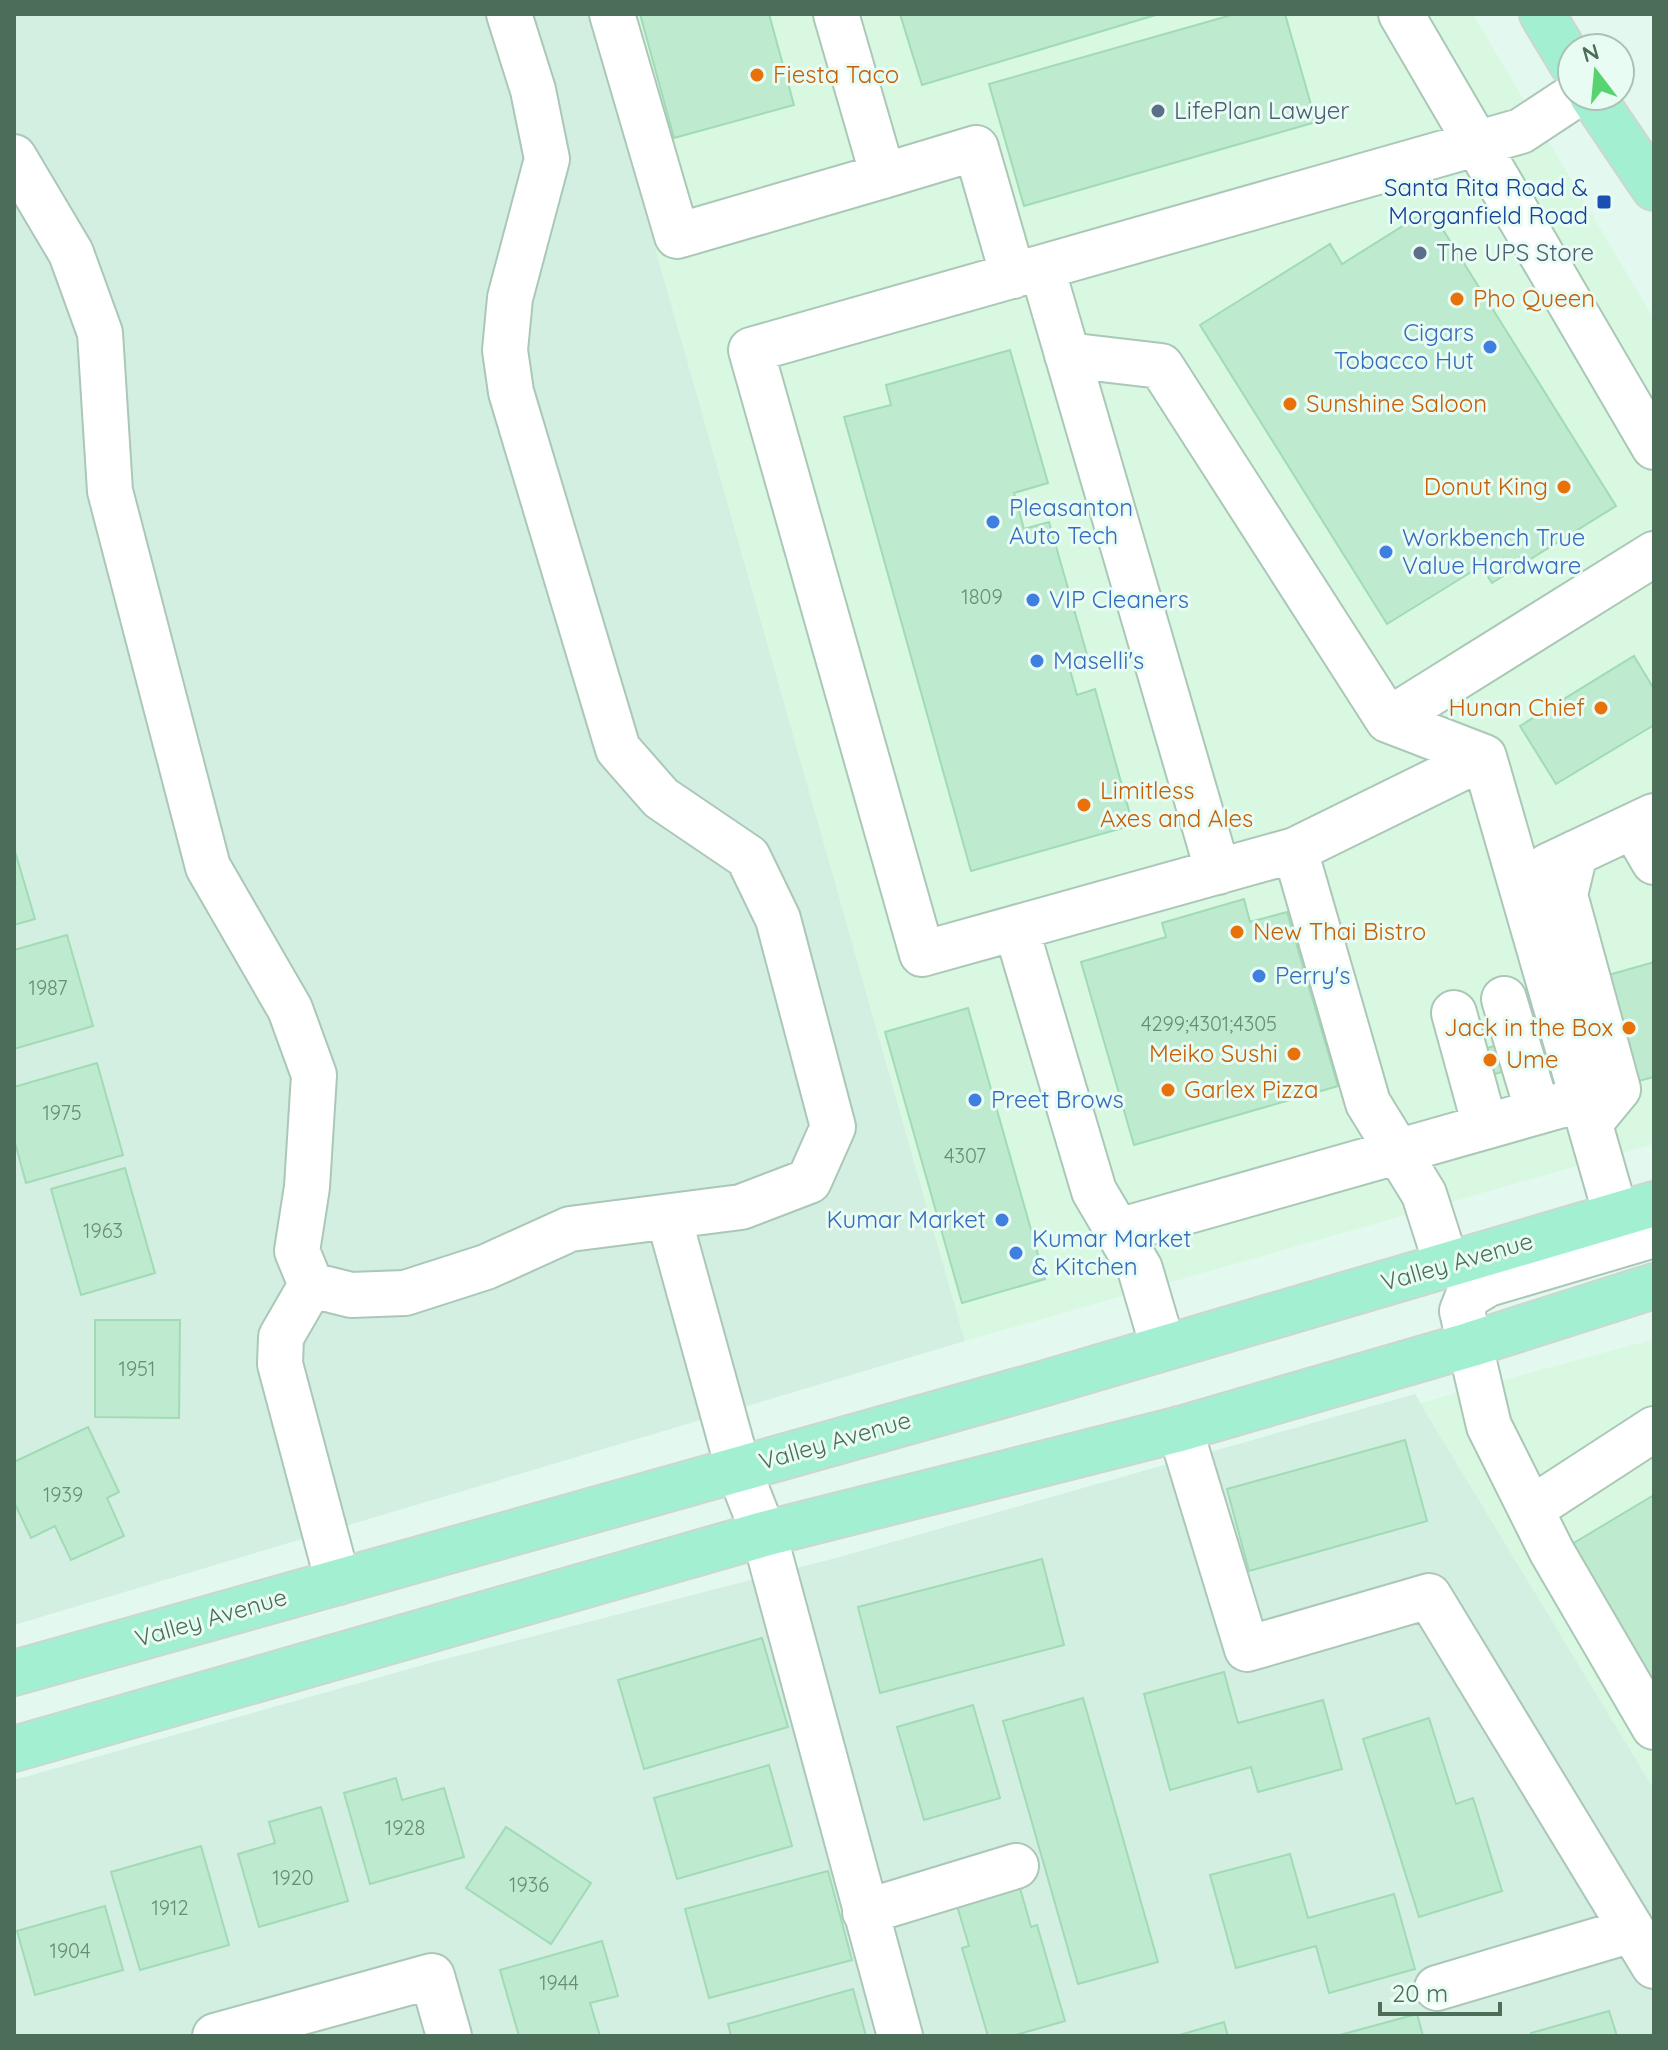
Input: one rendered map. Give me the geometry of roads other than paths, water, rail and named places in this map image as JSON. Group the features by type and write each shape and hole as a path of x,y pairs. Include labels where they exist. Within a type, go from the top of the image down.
{"main road":[{"path":"1542,14 1556,37"},
{"path":"1603,112 1654,188"},
{"name":"Valley Avenue","path":"14,1673 1635,1210"},
{"path":"14,1749 764,1534 1180,1429 1472,1344 1654,1286"}],"street":[{"path":"311,1285 351,1295 405,1293 486,1267 570,1229 741,1207 809,1181 833,1127 778,919 748,857 661,798 618,749 511,392 505,350 510,298 547,159 533,90 509,14"},
{"path":"612,14 677,236 976,148 1067,355 1218,872"},
{"path":"836,14 883,176"},
{"path":"1401,14 1654,447"},
{"path":"1484,757 1295,850 922,954 751,350 1521,131 1556,108"},
{"path":"14,157 71,253 100,333 110,491 208,867 290,1009 314,1075 307,1187 297,1251 311,1285"},
{"path":"1067,355 1161,366 1388,720 1484,757"},
{"path":"1388,720 1654,554"},
{"path":"1484,757 1587,1111 1635,1210"},
{"path":"1519,880 1575,853 1647,834"},
{"path":"1295,850 1368,1103 1424,1194 1447,1266"},
{"path":"1118,1231 1538,1112 1587,1111 1618,1089 1565,895 1575,853"},
{"path":"1016,928 1094,1191 1140,1269 1163,1347"},
{"path":"1504,999 1538,1112"},
{"path":"1454,1013 1485,1126"},
{"path":"669,1218 738,1468 764,1534 900,2036"},
{"path":"1654,1235 1474,1291 1463,1303 1462,1311 1489,1426 1552,1552 1654,1727"},
{"path":"311,1285 281,1337 280,1364 338,1582"},
{"path":"1180,1429 1247,1649 1429,1596 1643,1948 1437,1988"},
{"path":"1531,1509 1654,1429"},
{"path":"865,1912 1016,1866"},
{"path":"215,2036 432,1976 449,2036"}],"place":[{"name":"Fiesta Taco","path":"757,75"},
{"name":"LifePlan Lawyer","path":"1158,111"},
{"name":"Santa Rita Road & Morganfield Road","path":"1604,202"},
{"name":"The UPS Store","path":"1420,253"},
{"name":"Pho Queen","path":"1457,299"},
{"name":"Cigars Tobacco Hut","path":"1490,347"},
{"name":"Sunshine Saloon","path":"1290,404"},
{"name":"Donut King","path":"1564,487"},
{"name":"Pleasanton Auto Tech","path":"993,522"},
{"name":"Workbench True Value Hardware","path":"1386,552"},
{"name":"VIP Cleaners","path":"1033,600"},
{"name":"Maselli's","path":"1037,661"},
{"name":"Hunan Chief","path":"1601,708"},
{"name":"Limitless Axes and Ales","path":"1084,805"},
{"name":"New Thai Bistro","path":"1237,932"},
{"name":"Perry's","path":"1259,976"},
{"name":"Jack in the Box","path":"1629,1028"},
{"name":"Meiko Sushi","path":"1294,1054"},
{"name":"Ume","path":"1490,1060"},
{"name":"Garlex Pizza","path":"1168,1090"},
{"name":"Preet Brows","path":"975,1100"},
{"name":"Kumar Market","path":"1002,1220"},
{"name":"Kumar Market & Kitchen","path":"1016,1253"}]}
